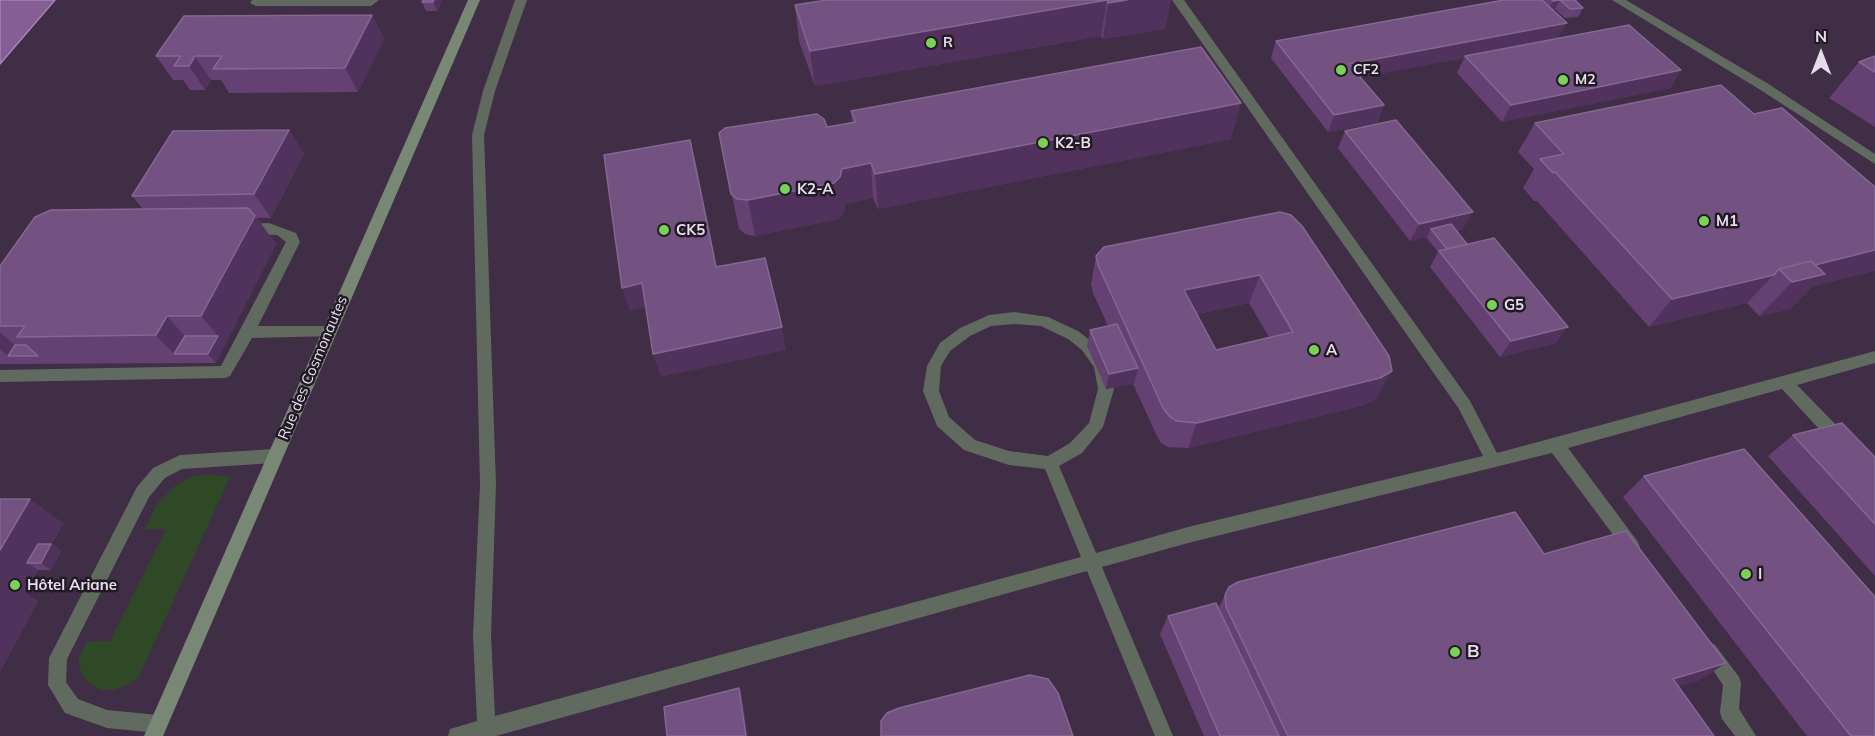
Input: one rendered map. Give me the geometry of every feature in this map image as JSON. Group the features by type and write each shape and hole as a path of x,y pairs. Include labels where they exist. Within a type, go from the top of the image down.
{"main road":[{"name":"Rue des Cosmonautes","path":"155,730 474,0"}],"lane":[{"path":"258,0 256,3 371,3 373,0"},
{"path":"487,732 482,635 488,485 478,135 489,91 521,0"},
{"path":"1178,0 1212,58 1465,405 1493,461"},
{"path":"1618,0 1763,86 1875,160"},
{"path":"0,376 220,374 230,367 293,242 291,236 269,228 234,229"},
{"path":"1014,318 1043,321 1073,335 1087,346 1101,365 1106,390 1102,408 1095,427 1076,448 1050,463 1009,458 970,445 943,421 931,391 934,366 945,347 965,332 989,321 1014,318"},
{"path":"249,332 327,332"},
{"path":"457,736 487,732 1188,535 1556,445 1875,357"},
{"path":"1784,381 1850,450"},
{"path":"1556,445 1640,559"},
{"path":"155,730 107,719 72,706 57,685 57,658 143,492 159,473 180,462 274,456"},
{"path":"1050,463 1164,736"},
{"path":"1697,635 1732,682 1729,712 1747,736"}],"green space":[{"path":"209,474 230,477 139,676 128,685 113,690 101,690 86,681 78,659 87,642 110,641 166,529 145,529 157,504 175,486 192,476"}],"shaded area":[{"path":"0,0 55,0 0,64"}],"building":[{"path":"827,0 1107,0 810,51 795,5"},
{"path":"1107,0 1127,0 1108,3"},
{"path":"1504,0 1542,0 1567,23 1349,64 1384,105 1334,115 1276,41"},
{"path":"1560,0 1575,0 1583,8 1570,9"},
{"path":"372,15 345,68 213,69 222,56 195,56 189,66 174,66 181,56 156,56 184,16"},
{"name":"M2","path":"1629,25 1681,70 1511,105 1465,56"},
{"path":"1201,47 1241,103 875,174 871,163 842,169 840,177 834,183 748,200 737,199 731,194 719,133 725,128 817,114 824,119 827,127 856,122 851,111"},
{"path":"1875,56 1875,72 1859,62"},
{"name":"M1","path":"1721,85 1754,114 1782,108 1875,187 1875,250 1815,265 1811,261 1779,269 1774,275 1672,299 1555,172 1553,173 1540,159 1564,154 1535,123"},
{"path":"1396,120 1473,212 1419,224 1345,131"},
{"path":"289,130 254,194 132,196 173,131"},
{"name":"CK5","path":"690,140 716,267 765,258 782,327 653,354 642,283 622,288 604,155"},
{"path":"248,208 255,216 201,316 167,316 156,335 17,337 25,326 0,326 0,266 35,217 51,210"},
{"name":"A","path":"1280,212 1291,215 1302,226 1389,356 1392,371 1380,378 1197,423 1176,421 1163,408 1098,265 1096,256 1104,247","holes":["1260,275 1293,332 1216,350 1184,290"]},
{"path":"1451,224 1467,244 1447,249 1431,229"},
{"path":"1494,238 1568,327 1511,341 1439,251"},
{"path":"1811,261 1825,274 1792,282 1779,269"},
{"path":"1117,324 1138,368 1109,374 1090,330"},
{"path":"185,336 218,336 208,354 174,354"},
{"path":"15,345 26,345 38,356 8,356"},
{"path":"1842,423 1875,457 1875,524 1793,435"},
{"name":"I","path":"1744,449 1875,597 1875,736 1851,736 1644,476"},
{"path":"0,499 30,499 0,550"},
{"name":"B","path":"1515,512 1544,554 1626,531 1726,663 1673,679 1714,736 1288,736 1226,607 1225,595 1229,587 1238,582"},
{"path":"38,544 51,544 41,563 27,563"},
{"path":"1216,603 1279,736 1220,736 1168,616"},
{"path":"1030,675 1048,679 1058,693 1073,736 881,736 881,721 887,713 899,708"},
{"path":"739,688 746,736 667,736 664,707"}],"place":[{"name":"R","path":"931,43"},
{"name":"CF2","path":"1341,70"},
{"name":"M2","path":"1563,80"},
{"name":"K2-B","path":"1043,143"},
{"name":"K2-A","path":"785,189"},
{"name":"M1","path":"1704,221"},
{"name":"CK5","path":"664,230"},
{"name":"G5","path":"1492,305"},
{"name":"A","path":"1314,350"},
{"name":"I","path":"1746,574"},
{"name":"Hôtel Ariane","path":"15,585"},
{"name":"B","path":"1455,652"}]}
